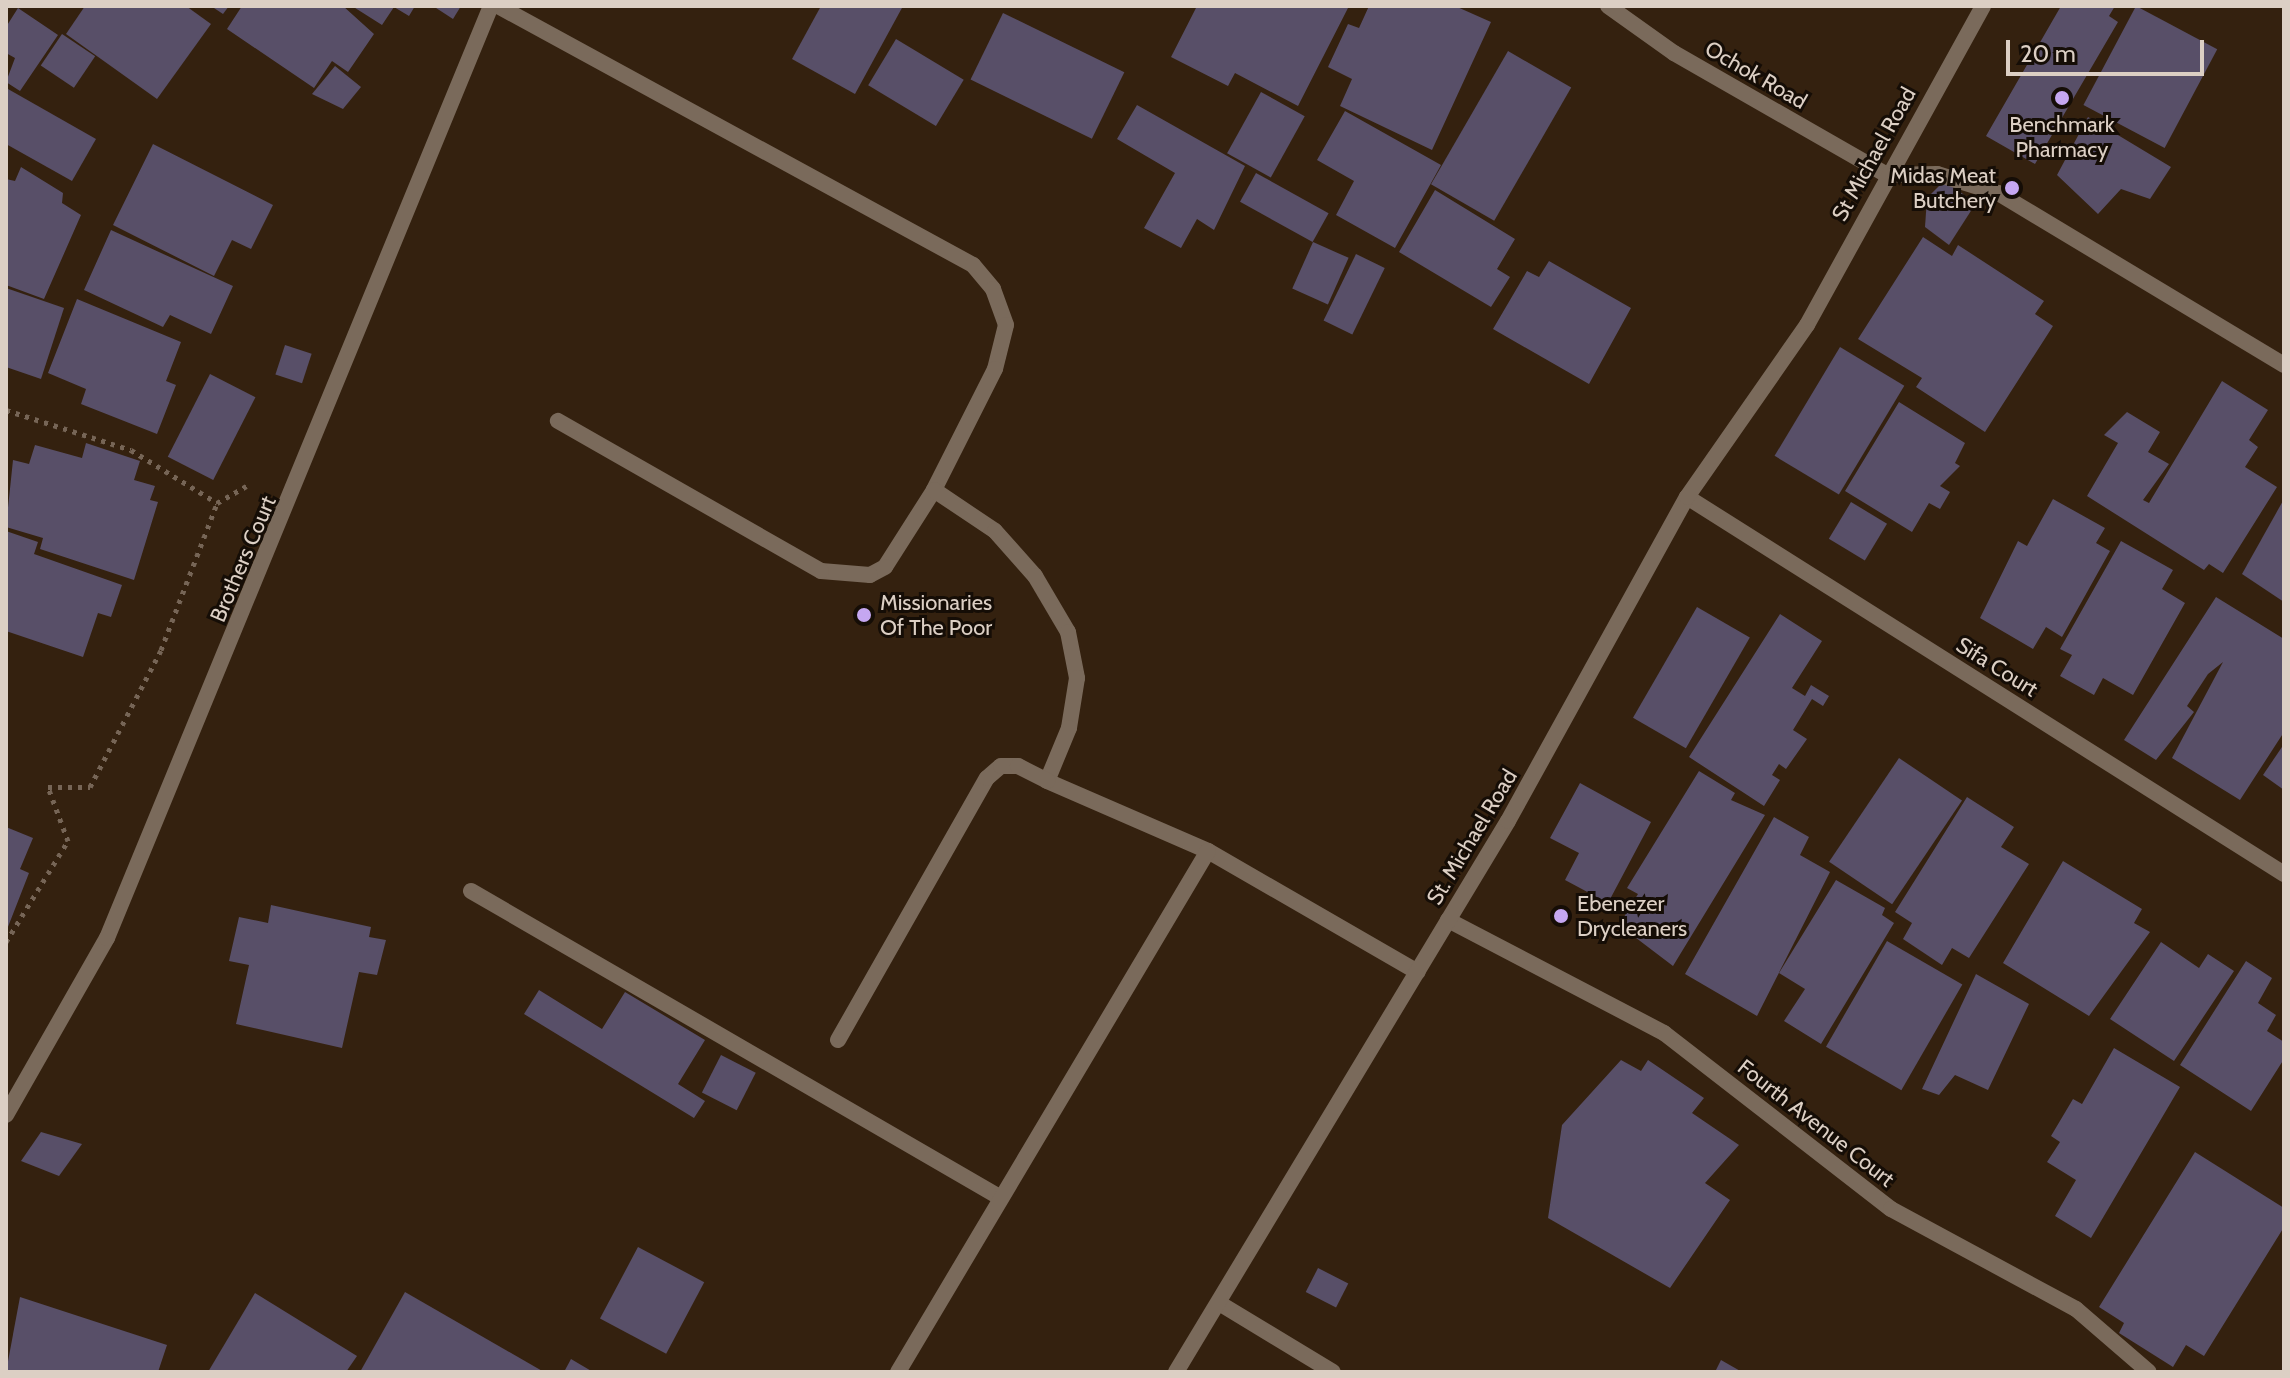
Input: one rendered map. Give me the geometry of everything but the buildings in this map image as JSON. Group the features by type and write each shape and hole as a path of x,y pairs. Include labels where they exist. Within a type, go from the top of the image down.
{"street":[{"name":"Brothers Court","path":"6,1115 107,938 299,483 303,454 491,6"},
{"path":"498,6 973,265 993,289 1006,325 995,369 934,490 885,567 844,576 821,571 558,421"},
{"name":"Ochok Road","path":"1608,6 1674,53 1887,175"},
{"name":"St Michael Road","path":"1807,325 1887,175 1983,6"},
{"path":"1887,175 1937,174 1998,193 2284,365"},
{"name":"St. Michael Road","path":"1176,1372 1418,972 1687,497 1807,325"},
{"path":"934,490 995,531 1035,576 1068,632 1077,678 1069,728 1047,781"},
{"name":"Sifa Court","path":"1687,497 2284,874"},
{"path":"838,1040 987,778 1001,766 1018,766 1208,851 1418,972"},
{"path":"898,1372 1208,851"},
{"path":"471,891 1001,1198"},
{"name":"Fourth Avenue Court","path":"1448,920 1664,1033 1891,1209 2076,1309 2149,1372"},
{"path":"1219,1303 1333,1372"}],"path":[{"path":"6,410 131,450 217,503"},
{"path":"6,941 68,841 48,787 90,787 161,650 217,503 303,454"}],"place":[{"name":"Benchmark Pharmacy","path":"2062,98"},
{"name":"Midas Meat Butchery","path":"2012,188"},
{"name":"Missionaries Of The Poor","path":"864,615"},
{"name":"Ebenezer Drycleaners","path":"1561,916"}]}
